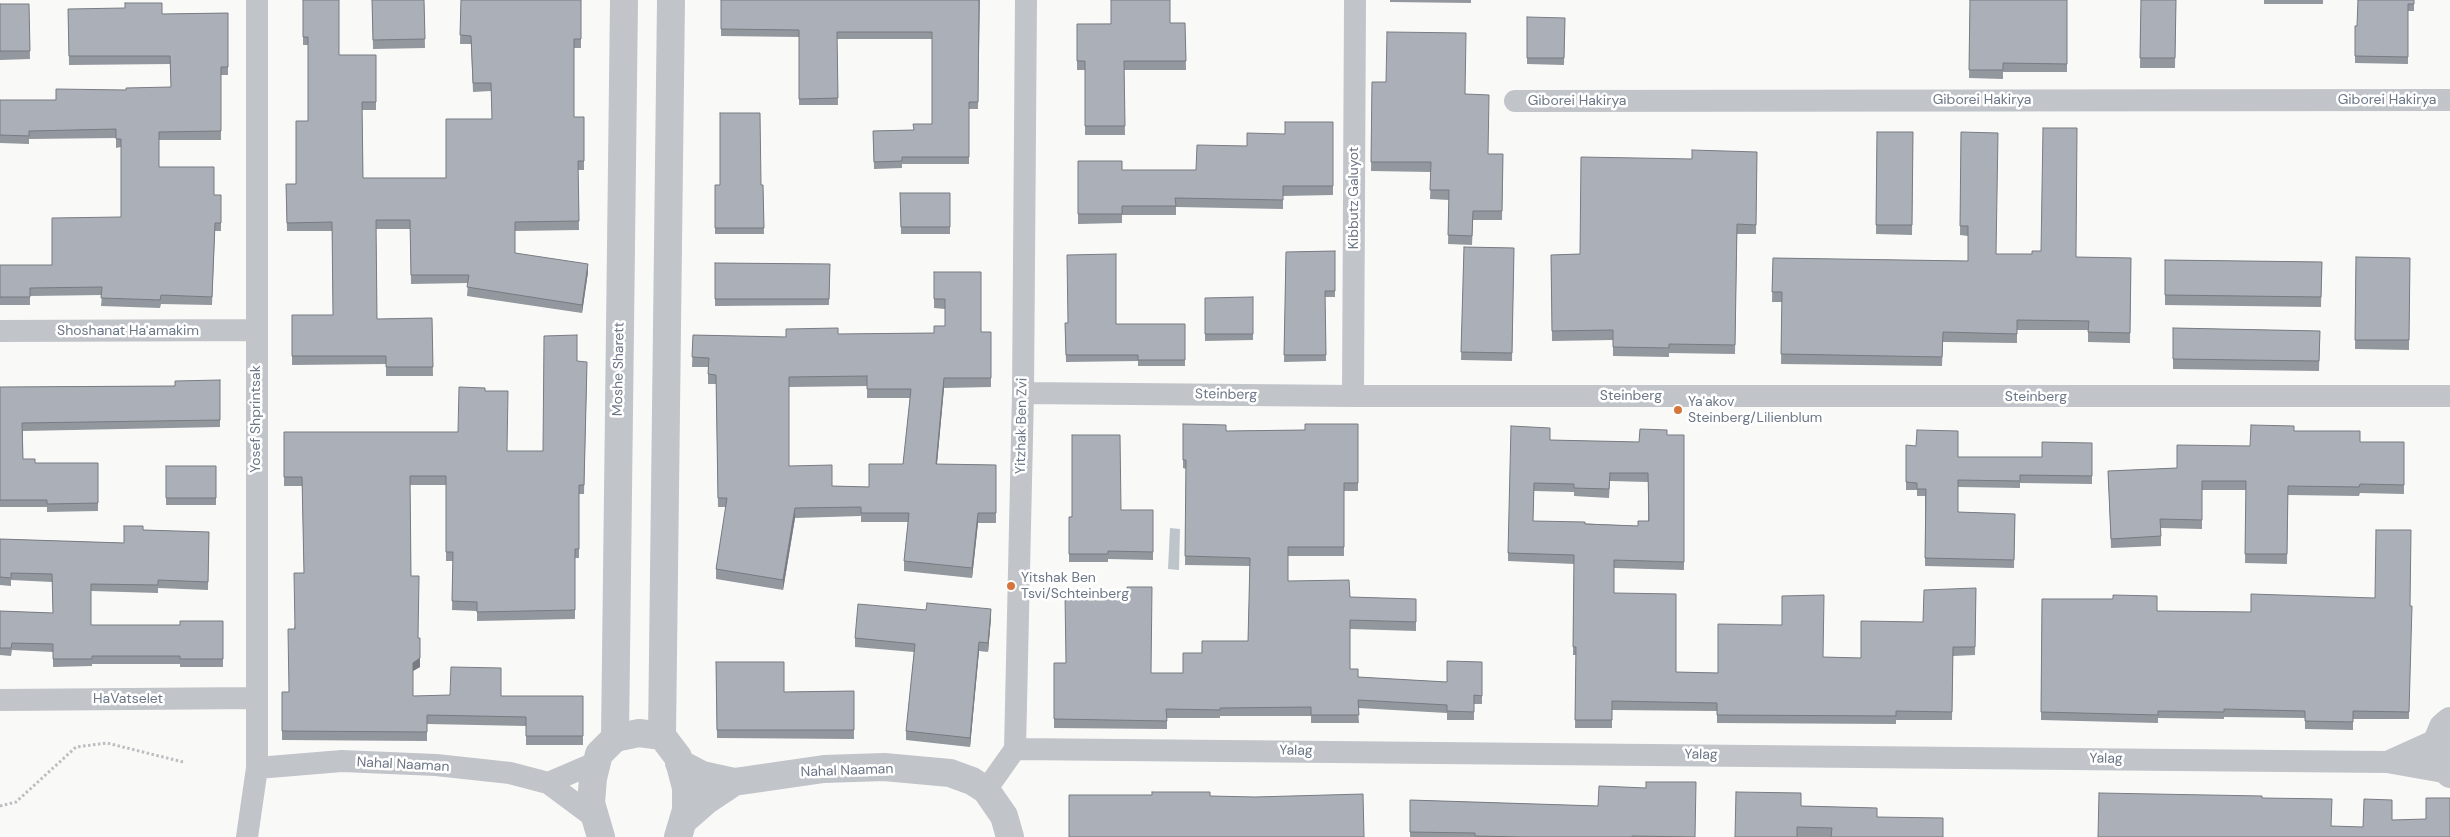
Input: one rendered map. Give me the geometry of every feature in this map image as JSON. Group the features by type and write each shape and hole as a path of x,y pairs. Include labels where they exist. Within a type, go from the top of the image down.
{"street":[{"name":"Yosef Shprintsak","path":"247,837 257,768 256,0"},
{"name":"Moshe Sharett","path":"615,738 624,0"},
{"path":"671,0 662,736 678,757 686,788 680,829"},
{"name":"Yitzhak Ben Zvi","path":"1015,749 1023,393 1026,0"},
{"name":"Kibbutz Galuyot","path":"1353,396 1356,0"},
{"name":"Giborei Hakirya","path":"1515,101 2450,100"},
{"name":"Shoshanat Ha'amakim","path":"0,331 256,330"},
{"name":"Steinberg","path":"1023,393 1353,396 2450,396"},
{"name":"HaVatselet","path":"0,700 256,698"},
{"path":"2444,730 2439,758 2450,773"},
{"name":"Yalag","path":"2387,762 2444,730"},
{"path":"598,827 591,803 599,754 615,738 638,733 662,736"},
{"path":"1010,837 1004,816 986,790 1015,749"},
{"name":"Yalag","path":"1015,749 2387,762 2450,773"},
{"name":"Nahal Naaman","path":"257,768 342,761 436,765 510,773 548,783 598,827"},
{"path":"548,783 597,762"},
{"name":"Nahal Naaman","path":"680,763 702,775 734,782 824,769 884,767 950,773 972,781 986,790"},
{"name":"Nahal Naaman","path":"680,829 707,800 734,782"}],"path":[{"path":"0,806 16,802 76,748 107,743 183,762"}],"shaded area":[{"path":"1170,528 1180,529 1179,570 1168,569"}],"building":[{"path":"303,0 339,0 339,55 376,55 376,102 362,102 363,178 446,178 446,119 492,119 491,83 473,83 471,36 460,35 461,0 581,0 581,39 574,39 574,117 584,117 584,161 578,161 579,221 515,222 515,253 588,264 582,305 467,287 469,275 411,275 410,220 376,220 377,319 432,318 433,367 386,367 386,356 292,356 292,315 333,315 332,222 287,223 286,184 296,184 296,121 308,121 308,37 303,37"},
{"path":"372,0 424,0 425,39 373,40"},
{"path":"721,0 979,0 978,102 969,102 969,157 902,157 902,161 874,162 873,131 914,130 913,124 932,124 932,32 837,32 838,98 799,99 799,30 721,29"},
{"path":"1111,0 1170,0 1170,23 1185,23 1186,61 1124,61 1125,126 1085,126 1085,61 1077,61 1077,24 1111,24"},
{"path":"1970,0 2067,0 2067,64 2003,63 2003,70 1969,70"},
{"path":"2141,0 2176,0 2175,58 2140,58"},
{"path":"2358,0 2414,0 2414,4 2408,4 2408,57 2355,56 2355,26 2357,26"},
{"path":"125,3 162,3 162,14 228,13 228,67 221,67 221,131 159,132 159,167 214,167 214,195 221,195 221,223 215,223 212,297 161,295 160,300 101,298 102,287 30,288 30,297 0,297 0,265 52,265 52,218 121,217 121,139 116,139 116,129 29,131 29,136 0,135 0,100 56,100 56,89 126,90 126,88 171,87 170,56 69,56 68,9 125,8"},
{"path":"0,4 29,4 30,51 0,51"},
{"path":"1527,17 1565,18 1564,58 1527,58"},
{"path":"1387,32 1466,33 1465,94 1489,95 1488,154 1503,154 1502,211 1473,211 1472,236 1448,235 1449,190 1430,190 1431,162 1371,162 1372,82 1386,82"},
{"path":"720,113 760,113 761,185 763,185 764,228 715,228 715,185 720,185"},
{"path":"1285,122 1333,122 1333,186 1283,186 1283,200 1175,198 1176,206 1122,206 1122,214 1078,214 1078,161 1122,161 1122,170 1196,170 1197,145 1247,146 1247,133 1285,134"},
{"path":"2043,128 2077,128 2076,257 2131,258 2130,333 2088,332 2089,321 2017,320 2017,334 1943,332 1942,357 1781,354 1782,292 1772,292 1773,258 1968,261 1968,226 1960,226 1961,132 1998,133 1996,254 2032,254 2032,251 2041,251"},
{"path":"1877,132 1913,132 1912,225 1876,225"},
{"path":"1692,150 1757,152 1756,225 1737,224 1735,345 1669,344 1669,348 1613,347 1613,330 1552,331 1551,255 1580,254 1581,157 1692,159"},
{"path":"900,193 950,193 950,227 901,227"},
{"path":"1464,247 1514,248 1512,353 1461,352"},
{"path":"1335,251 1335,291 1325,291 1326,355 1284,355 1286,252"},
{"path":"1116,254 1116,324 1185,324 1185,360 1138,360 1138,355 1066,355 1065,323 1068,323 1067,255"},
{"path":"2356,257 2410,258 2409,340 2355,340"},
{"path":"2165,260 2322,262 2321,297 2165,295"},
{"path":"715,263 830,264 829,299 715,299"},
{"path":"934,272 981,272 981,332 991,332 991,378 944,378 936,464 996,465 996,513 978,513 972,568 904,561 909,513 861,513 861,507 795,508 783,580 716,569 727,498 718,498 716,375 708,374 709,358 692,357 693,335 786,337 786,329 838,328 838,334 934,333 934,326 945,326 945,299 934,299","holes":["867,376 867,389 911,389 903,464 869,464 869,487 832,486 832,465 789,466 789,377"]},
{"path":"1253,297 1253,334 1205,334 1205,298"},
{"path":"2173,328 2320,331 2319,361 2173,359"},
{"path":"577,335 577,361 587,362 584,485 579,485 579,549 575,549 575,610 477,612 477,602 452,601 453,552 446,552 446,476 410,476 411,576 419,576 418,638 420,638 420,658 413,663 413,696 450,695 451,667 501,668 501,696 583,696 583,736 526,736 526,717 427,715 427,732 282,731 282,692 289,692 288,629 295,629 294,573 304,573 302,477 284,477 284,432 458,432 459,387 485,388 485,391 508,391 507,451 543,451 544,336"},
{"path":"220,380 220,420 22,423 23,459 35,459 35,463 98,463 98,503 47,504 47,500 0,500 0,387 175,386 175,381"},
{"path":"1183,424 1226,425 1226,431 1305,430 1305,424 1358,424 1358,483 1344,483 1344,547 1288,547 1288,581 1349,580 1350,597 1416,599 1416,622 1350,620 1350,669 1358,669 1358,677 1447,682 1447,661 1482,662 1482,696 1474,695 1474,712 1447,711 1447,705 1358,700 1359,715 1311,715 1311,707 1220,708 1220,710 1166,709 1167,721 1054,719 1054,663 1066,663 1065,595 1128,594 1127,587 1152,587 1151,673 1183,673 1183,653 1202,653 1202,641 1248,641 1250,558 1185,556 1186,460 1183,460"},
{"path":"2251,425 2294,426 2294,431 2360,431 2360,442 2404,442 2404,485 2360,484 2359,487 2288,486 2287,554 2245,554 2246,481 2202,481 2202,520 2160,519 2161,536 2111,539 2108,471 2177,468 2177,445 2250,446"},
{"path":"1511,426 1550,428 1550,440 1639,442 1640,429 1667,430 1667,435 1684,435 1684,562 1614,560 1614,593 1676,594 1676,672 1718,673 1718,624 1782,625 1782,596 1824,595 1823,657 1861,658 1861,621 1923,622 1924,590 1976,588 1975,647 1953,647 1952,712 1896,711 1896,716 1717,715 1717,703 1612,701 1612,720 1575,720 1576,647 1573,647 1574,555 1508,553","holes":["1610,473 1648,473 1649,521 1638,521 1638,526 1533,521 1534,483 1574,484 1574,488 1609,489"]},
{"path":"1917,430 1958,431 1958,457 2042,457 2042,442 2092,443 2092,476 2020,475 2020,481 1958,480 1958,512 2015,514 2014,560 1925,558 1926,489 1917,489 1917,483 1906,482 1906,445 1916,446"},
{"path":"1072,435 1120,435 1121,510 1153,510 1153,552 1108,551 1108,554 1069,554 1069,517 1072,517"},
{"path":"166,466 216,466 216,498 166,498"},
{"path":"124,526 143,526 143,530 209,532 208,582 158,580 158,585 91,584 91,625 180,625 180,621 223,621 223,659 180,659 180,656 92,656 92,659 53,659 53,644 12,643 11,648 0,648 0,611 53,613 52,574 11,573 11,578 0,577 0,539 124,543"},
{"path":"2376,530 2411,530 2410,606 2412,606 2409,712 2353,711 2353,722 2305,721 2305,711 2224,709 2224,712 2158,711 2158,715 2041,712 2042,599 2113,599 2113,595 2157,596 2157,611 2251,612 2251,594 2375,598"},
{"path":"927,603 991,609 988,643 979,642 970,738 906,731 915,644 855,638 858,604 926,610"},
{"path":"716,662 784,662 784,692 854,691 854,730 717,730"},
{"path":"1646,782 1696,782 1695,837 1522,837 1475,836 1475,833 1410,832 1410,800 1598,806 1599,786 1646,788"},
{"path":"1152,792 1210,792 1210,796 1255,797 1363,794 1364,837 1069,837 1069,795 1152,795"},
{"path":"1736,792 1801,793 1801,806 1877,808 1877,817 1943,818 1943,837 1831,837 1832,828 1797,827 1797,837 1735,837"},
{"path":"2099,793 2332,799 2331,826 2363,827 2364,799 2392,800 2392,820 2426,819 2426,798 2450,798 2450,837 2098,837"}],"place":[{"name":"Ya'akov Steinberg/Lilienblum","path":"1678,410"},
{"name":"Yitshak Ben Tsvi/Schteinberg","path":"1011,586"}]}
